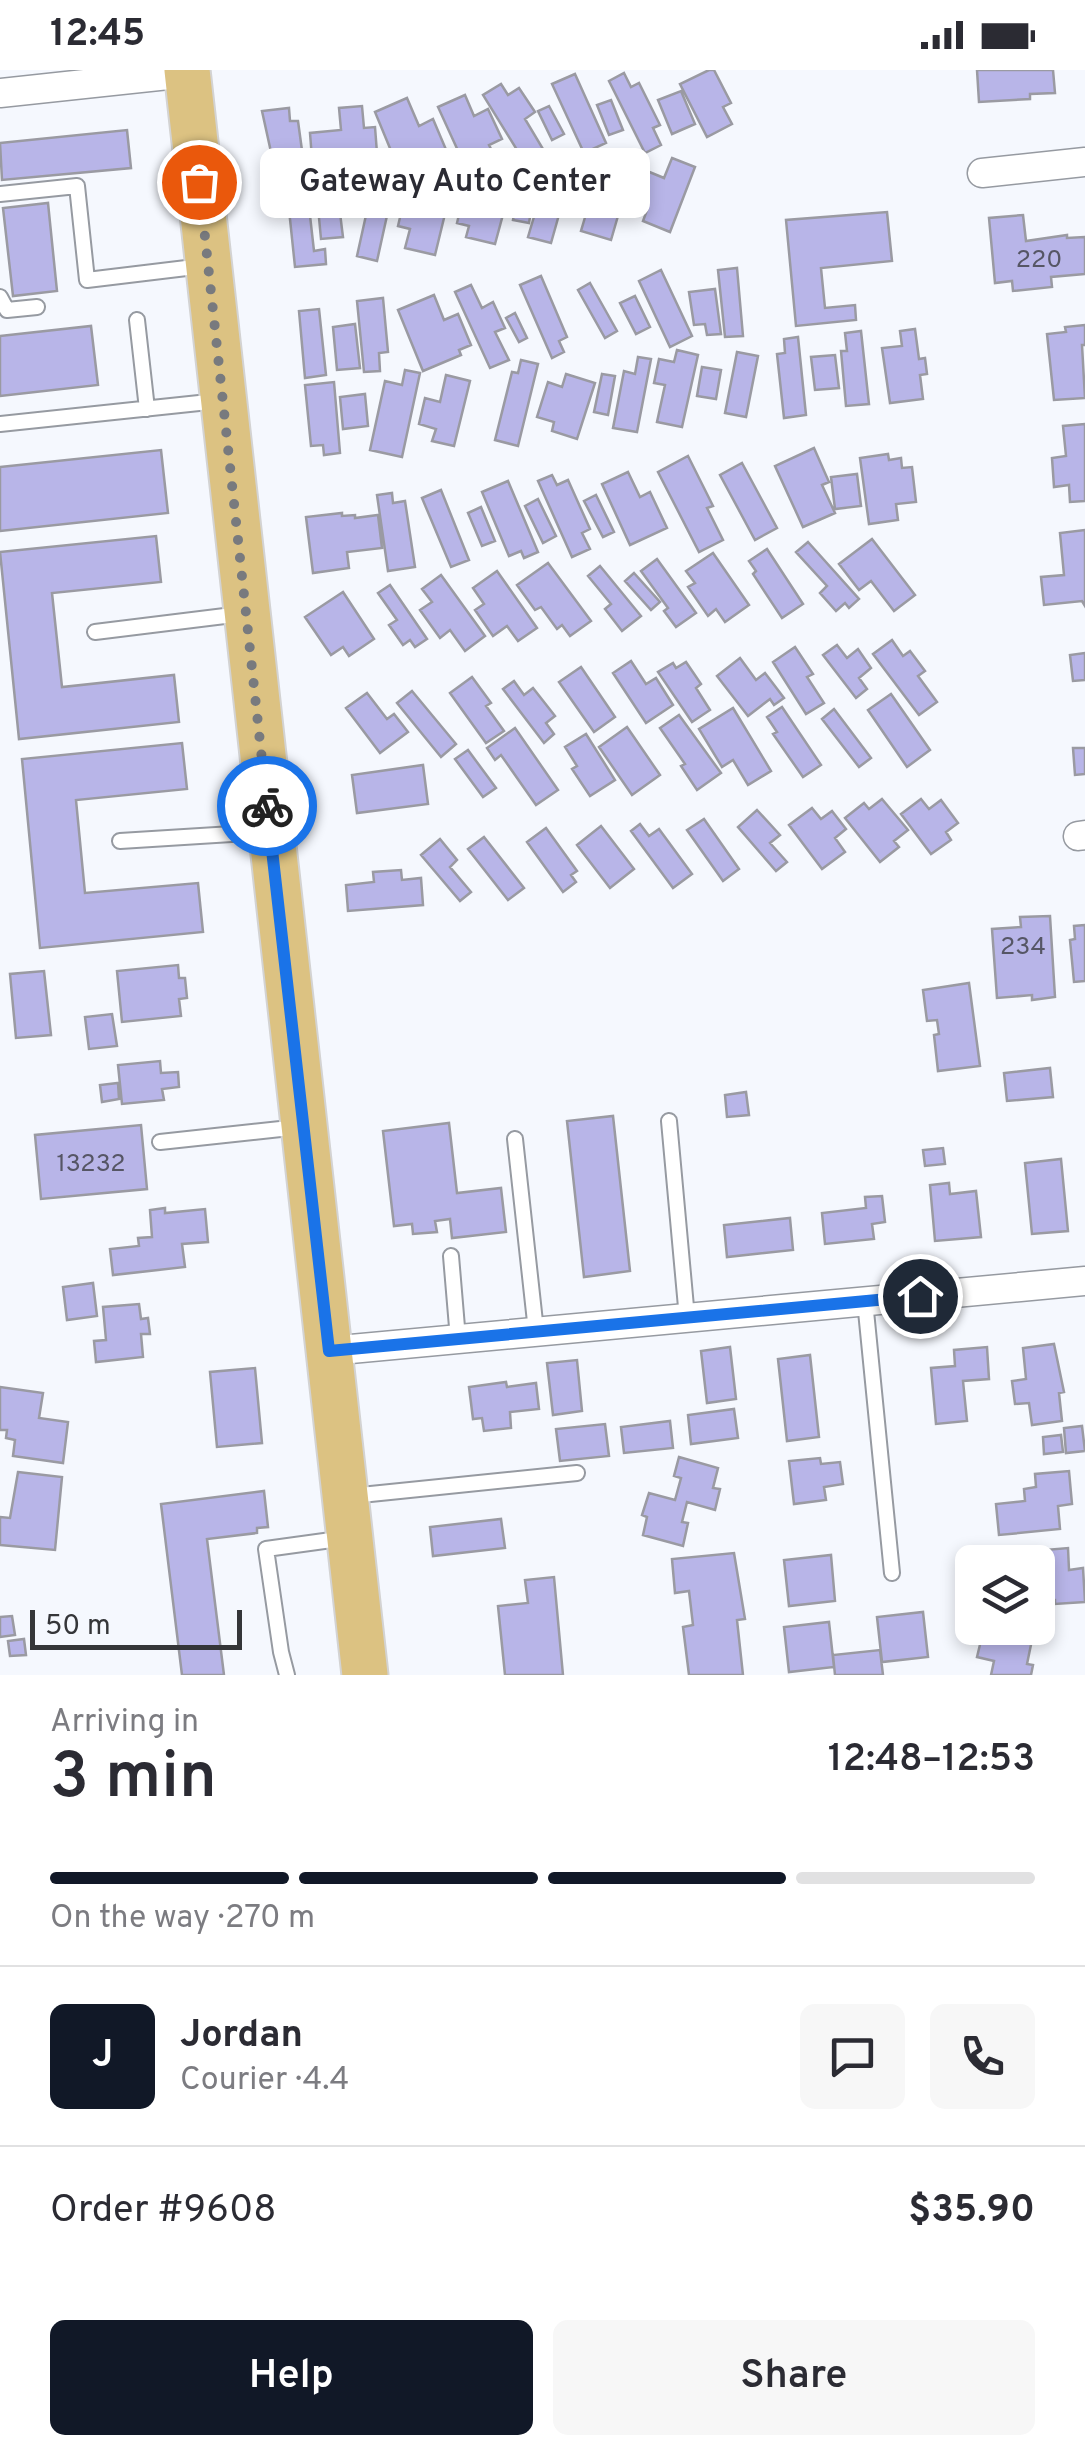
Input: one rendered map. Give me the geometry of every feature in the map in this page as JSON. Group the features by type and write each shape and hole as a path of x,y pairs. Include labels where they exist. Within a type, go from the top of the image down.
{"main road":[{"path":"187,71 364,1675"}],"street":[{"path":"0,94 105,76 187,71"},
{"path":"982,173 1085,162"},
{"path":"329,1351 1085,1281"}],"lane":[{"path":"0,194 77,186 88,280 208,265"},
{"path":"0,297 7,310 37,308"},
{"path":"137,320 146,409"},
{"path":"0,424 224,401"},
{"path":"96,632 247,614"},
{"path":"120,841 270,832"},
{"path":"669,1121 687,1318"},
{"path":"160,1142 304,1127"},
{"path":"515,1139 536,1331"},
{"path":"450,1256 458,1339"},
{"path":"865,1301 892,1573"},
{"path":"287,1675 280,1652 266,1549 348,1517 577,1474"}],"building":[{"path":"714,70 731,103 723,107 732,124 707,137 680,84"},
{"path":"977,70 1053,70 1055,93 1030,94 1030,99 979,102"},
{"path":"624,73 631,87 639,83 660,125 653,128 661,145 645,153 609,81"},
{"path":"575,74 606,143 584,153 552,84"},
{"path":"501,84 508,95 519,88 535,112 525,119 546,154 527,166 483,95"},
{"path":"681,91 695,124 672,134 658,100"},
{"path":"465,95 474,116 488,109 502,139 489,145 493,153 465,166 438,107"},
{"path":"407,98 419,126 433,119 450,159 434,166 430,157 399,170 375,112"},
{"path":"611,100 623,130 609,135 597,105"},
{"path":"362,106 364,128 375,127 377,153 366,154 368,175 346,177 344,156 312,159 310,133 341,130 339,108"},
{"path":"549,106 564,134 552,140 538,111"},
{"path":"289,108 290,121 298,121 304,165 296,166 299,188 283,191 277,151 271,152 262,111"},
{"path":"127,130 131,168 2,180 0,143"},
{"path":"672,158 695,167 670,232 643,221 647,210 633,205 647,171 664,178"},
{"path":"603,160 633,169 627,211 620,209 611,240 581,231 586,214 570,210 579,175 598,180"},
{"path":"549,166 571,172 551,243 528,237"},
{"path":"424,175 453,181 435,255 405,248 410,229 398,226 405,196 418,199"},
{"path":"483,178 511,185 495,244 466,237 469,226 457,223 463,198 477,201"},
{"path":"374,179 394,184 377,261 357,256"},
{"path":"519,184 535,187 529,223 513,220"},
{"path":"308,198 314,251 325,249 326,264 295,267 288,200"},
{"path":"48,203 57,291 13,296 3,208"},
{"path":"339,205 343,237 321,239 318,207"},
{"path":"887,212 892,261 821,268 825,308 855,305 856,320 796,326 786,220"},
{"path":"1023,215 1026,241 1067,235 1085,237 1085,274 1051,277 1052,287 1013,291 1012,281 995,283 989,218"},
{"path":"737,268 743,336 725,337 718,270"},
{"path":"661,270 692,336 670,347 639,281"},
{"path":"541,276 567,337 559,341 564,352 552,358 520,285"},
{"path":"590,283 617,331 605,338 578,290"},
{"path":"471,285 482,308 493,302 505,328 495,332 509,360 490,368 455,292"},
{"path":"715,289 721,334 707,335 705,324 694,325 689,292"},
{"path":"434,295 444,320 458,314 471,345 459,350 461,355 423,371 398,310"},
{"path":"635,296 650,327 636,334 620,303"},
{"path":"383,298 388,352 379,353 380,371 364,372 357,301"},
{"path":"319,309 326,375 305,378 299,311"},
{"path":"515,313 527,338 519,342 506,318"},
{"path":"355,324 360,368 337,370 333,327"},
{"path":"1085,325 1085,398 1054,400 1047,334"},
{"path":"91,326 98,385 0,396 0,336"},
{"path":"915,329 919,359 925,358 927,374 920,375 923,399 890,403 882,348 902,346 900,331"},
{"path":"861,331 869,404 846,406 841,351 847,351 845,333"},
{"path":"798,337 806,415 784,418 777,354 785,353 784,339"},
{"path":"677,350 698,355 682,427 657,422 665,385 654,383 659,359 674,362"},
{"path":"737,352 758,356 746,417 725,413"},
{"path":"835,355 839,388 815,390 811,357"},
{"path":"638,357 651,359 637,432 613,428 624,371 635,374"},
{"path":"521,360 538,364 518,446 495,440 512,372 518,373"},
{"path":"702,367 721,370 716,399 697,396"},
{"path":"405,370 420,373 402,457 370,450 385,381 402,385"},
{"path":"566,374 595,383 577,439 552,431 554,422 537,417 548,382 562,387"},
{"path":"602,374 615,376 608,415 594,412"},
{"path":"446,375 470,381 454,446 432,441 436,429 419,424 425,398 440,402"},
{"path":"334,382 340,453 324,455 323,445 311,446 305,385"},
{"path":"365,394 368,426 343,429 340,397"},
{"path":"1085,424 1085,501 1070,502 1069,485 1054,487 1052,458 1066,456 1063,426"},
{"path":"814,448 829,482 822,485 835,513 803,527 775,466"},
{"path":"161,450 168,513 0,531 0,467"},
{"path":"888,454 889,460 901,458 902,468 912,467 916,502 896,504 898,520 869,524 860,458"},
{"path":"688,456 713,506 707,508 723,540 699,552 658,472"},
{"path":"742,463 777,528 755,540 720,475"},
{"path":"628,472 640,497 650,492 667,528 630,545 602,484"},
{"path":"857,474 861,506 835,509 831,477"},
{"path":"552,475 557,485 568,480 590,529 582,533 590,549 572,557 538,481"},
{"path":"508,481 538,552 524,558 521,551 509,556 482,492"},
{"path":"441,490 469,560 451,567 422,498"},
{"path":"392,493 393,503 405,501 415,567 388,571 377,495"},
{"path":"596,495 614,532 603,537 584,501"},
{"path":"538,499 556,536 543,543 525,506"},
{"path":"481,507 495,541 482,546 468,513"},
{"path":"342,513 355,518 378,515 382,548 347,552 349,568 313,573 306,517"},
{"path":"1085,530 1085,606 1082,601 1044,605 1041,577 1064,575 1060,533"},
{"path":"156,536 161,582 52,593 62,687 174,675 179,722 19,739 0,552"},
{"path":"872,539 915,595 894,611 871,581 859,590 839,564"},
{"path":"808,542 859,599 849,608 845,603 836,611 820,593 827,586 796,552"},
{"path":"767,549 803,604 782,618 753,574 756,571 749,561"},
{"path":"713,553 749,605 725,622 716,609 708,616 688,587 695,583 686,571"},
{"path":"657,559 696,613 676,627 664,611 668,608 641,571"},
{"path":"548,563 591,621 570,636 562,625 557,629 541,607 535,610 517,585"},
{"path":"600,566 641,616 622,631 605,609 611,604 588,576"},
{"path":"497,571 537,628 518,641 507,626 493,636 475,610 484,604 473,588"},
{"path":"634,573 660,602 651,610 625,581"},
{"path":"441,575 485,636 465,651 450,630 440,638 420,610 432,602 422,589"},
{"path":"390,585 427,639 415,647 410,640 403,645 389,625 397,620 378,593"},
{"path":"343,592 374,639 349,656 343,647 331,655 305,617"},
{"path":"892,640 903,656 910,651 925,671 918,676 937,702 919,715 873,654"},
{"path":"837,645 847,658 858,649 871,668 859,678 867,689 856,698 823,655"},
{"path":"795,647 813,674 807,677 824,703 806,714 773,662"},
{"path":"1085,653 1085,680 1073,681 1070,655"},
{"path":"740,658 756,680 765,673 784,698 774,705 770,699 748,716 717,676"},
{"path":"631,661 646,684 656,678 673,705 646,723 613,673"},
{"path":"686,662 701,684 696,688 710,710 692,722 658,672 673,663 676,668"},
{"path":"581,667 615,717 594,732 559,682"},
{"path":"472,677 491,703 486,706 504,731 486,743 450,693"},
{"path":"514,681 524,695 533,688 555,716 546,723 554,734 544,743 503,689"},
{"path":"412,691 456,744 441,757 397,703"},
{"path":"367,693 387,719 394,714 408,732 380,753 346,708"},
{"path":"891,694 930,750 907,767 868,710"},
{"path":"782,707 821,765 803,777 773,734 777,732 767,717"},
{"path":"733,708 771,771 748,785 733,760 722,767 699,729"},
{"path":"834,709 871,758 859,767 822,719"},
{"path":"679,715 721,773 697,790 681,766 685,764 660,728"},
{"path":"627,727 660,775 632,795 599,747"},
{"path":"515,728 558,790 536,805 501,755 495,760 487,748"},
{"path":"586,734 615,780 590,796 572,769 577,766 565,747"},
{"path":"182,743 187,789 76,800 85,893 198,883 203,932 40,948 22,759"},
{"path":"1073,748 1085,748 1085,774 1075,775"},
{"path":"468,750 496,788 483,797 455,759"},
{"path":"423,765 428,804 357,813 352,775"},
{"path":"882,799 908,830 894,841 899,847 880,862 845,818 864,803 869,809"},
{"path":"921,799 929,809 941,800 958,823 946,832 951,840 931,854 901,814"},
{"path":"812,808 821,819 832,811 846,829 835,838 845,852 822,869 789,825"},
{"path":"757,810 780,835 770,843 787,862 776,871 738,827"},
{"path":"704,819 739,869 723,881 687,830"},
{"path":"640,824 649,836 659,829 692,874 673,888 631,831"},
{"path":"601,826 634,869 610,888 577,845"},
{"path":"546,828 577,871 571,875 576,882 563,892 527,842"},
{"path":"484,837 524,888 508,900 468,849"},
{"path":"440,839 457,860 450,867 471,892 460,901 421,855"},
{"path":"401,870 402,880 421,878 423,905 348,911 346,885 374,882 373,872"},
{"path":"1050,916 1055,997 997,998 992,929 1021,927 1020,917"},
{"path":"1085,925 1085,981 1074,982 1070,940 1075,939 1074,926"},
{"path":"178,965 179,978 185,978 187,998 179,999 181,1016 122,1022 117,971"},
{"path":"44,971 51,1035 16,1038 10,974"},
{"path":"969,983 980,1066 938,1071 934,1035 939,1034 937,1020 927,1021 923,990"},
{"path":"112,1014 117,1046 89,1049 85,1017"},
{"path":"160,1061 161,1073 178,1072 179,1087 162,1089 164,1100 122,1104 118,1065"},
{"path":"1050,1068 1053,1097 1007,1101 1004,1073"},
{"path":"118,1083 119,1099 102,1102 100,1085"},
{"path":"746,1092 749,1115 727,1117 725,1095"},
{"path":"613,1116 630,1271 584,1277 567,1121"},
{"path":"449,1123 457,1193 501,1188 506,1232 452,1238 450,1219 435,1221 437,1232 413,1234 412,1224 394,1226 383,1131"},
{"path":"141,1125 147,1189 41,1199 35,1135"},
{"path":"943,1148 945,1164 925,1166 923,1150"},
{"path":"1061,1159 1068,1231 1032,1234 1025,1163"},
{"path":"949,1183 950,1194 976,1191 981,1237 935,1241 930,1185"},
{"path":"882,1196 885,1222 872,1224 874,1239 825,1244 822,1213 866,1208 865,1197"},
{"path":"165,1208 165,1213 205,1209 208,1242 182,1244 185,1267 113,1275 110,1249 139,1246 138,1238 152,1237 150,1210"},
{"path":"790,1218 793,1250 727,1257 724,1225"},
{"path":"93,1283 97,1316 67,1320 63,1287"},
{"path":"139,1304 141,1319 148,1318 150,1334 141,1334 143,1357 96,1362 94,1341 106,1340 103,1307"},
{"path":"1054,1344 1064,1392 1059,1393 1062,1421 1032,1425 1029,1403 1015,1404 1012,1381 1026,1379 1023,1348"},
{"path":"730,1347 736,1399 707,1403 701,1351"},
{"path":"987,1347 989,1379 963,1381 967,1421 936,1424 931,1368 955,1366 954,1350"},
{"path":"810,1355 819,1437 787,1441 778,1359"},
{"path":"577,1360 582,1411 553,1415 547,1363"},
{"path":"255,1368 262,1443 217,1447 210,1372"},
{"path":"506,1382 507,1387 536,1383 539,1409 510,1412 511,1428 484,1431 482,1418 473,1419 469,1387"},
{"path":"0,1387 43,1393 39,1418 68,1422 63,1463 13,1456 15,1440 6,1438 7,1430 0,1430"},
{"path":"734,1409 738,1438 691,1444 688,1415"},
{"path":"670,1421 673,1448 624,1453 621,1427"},
{"path":"605,1424 609,1456 560,1461 556,1429"},
{"path":"1082,1426 1085,1451 1066,1453 1064,1428"},
{"path":"1061,1435 1063,1452 1044,1454 1043,1437"},
{"path":"679,1457 718,1468 713,1488 720,1489 715,1510 687,1502 682,1522 688,1523 683,1546 643,1535 647,1517 642,1515 649,1493 675,1500 681,1478 674,1476"},
{"path":"820,1458 821,1464 840,1462 843,1484 824,1487 826,1500 794,1504 789,1461"},
{"path":"1069,1471 1072,1504 1058,1506 1060,1529 999,1535 996,1504 1025,1501 1024,1489 1036,1487 1035,1474"},
{"path":"18,1472 62,1477 55,1550 0,1545 0,1517 10,1518"},
{"path":"264,1491 268,1527 257,1528 257,1533 207,1539 224,1675 182,1675 161,1504"},
{"path":"501,1519 505,1548 433,1556 430,1527"},
{"path":"1068,1548 1069,1570 1083,1568 1085,1602 1055,1604 1055,1549"},
{"path":"734,1553 745,1619 737,1620 743,1675 689,1675 683,1627 693,1625 689,1591 675,1593 672,1559"},
{"path":"831,1555 835,1601 789,1606 784,1560"},
{"path":"554,1577 563,1675 505,1675 498,1606 528,1603 525,1580"},
{"path":"923,1612 928,1657 882,1662 877,1617"},
{"path":"12,1616 15,1635 0,1637 0,1617"},
{"path":"829,1622 834,1667 789,1672 784,1627"},
{"path":"24,1639 26,1655 10,1656 8,1641"},
{"path":"980,1645 1031,1645 1027,1664 1033,1665 1031,1675 991,1675 994,1661 977,1657"},
{"path":"880,1650 883,1675 835,1675 833,1655"}],"way so far":[{"path":"199,182 267,806"}],"place":[{"name":"Gateway Auto Center","path":"199,182"}],"route":[{"path":"267,806 329,1351 920,1296"}]}
